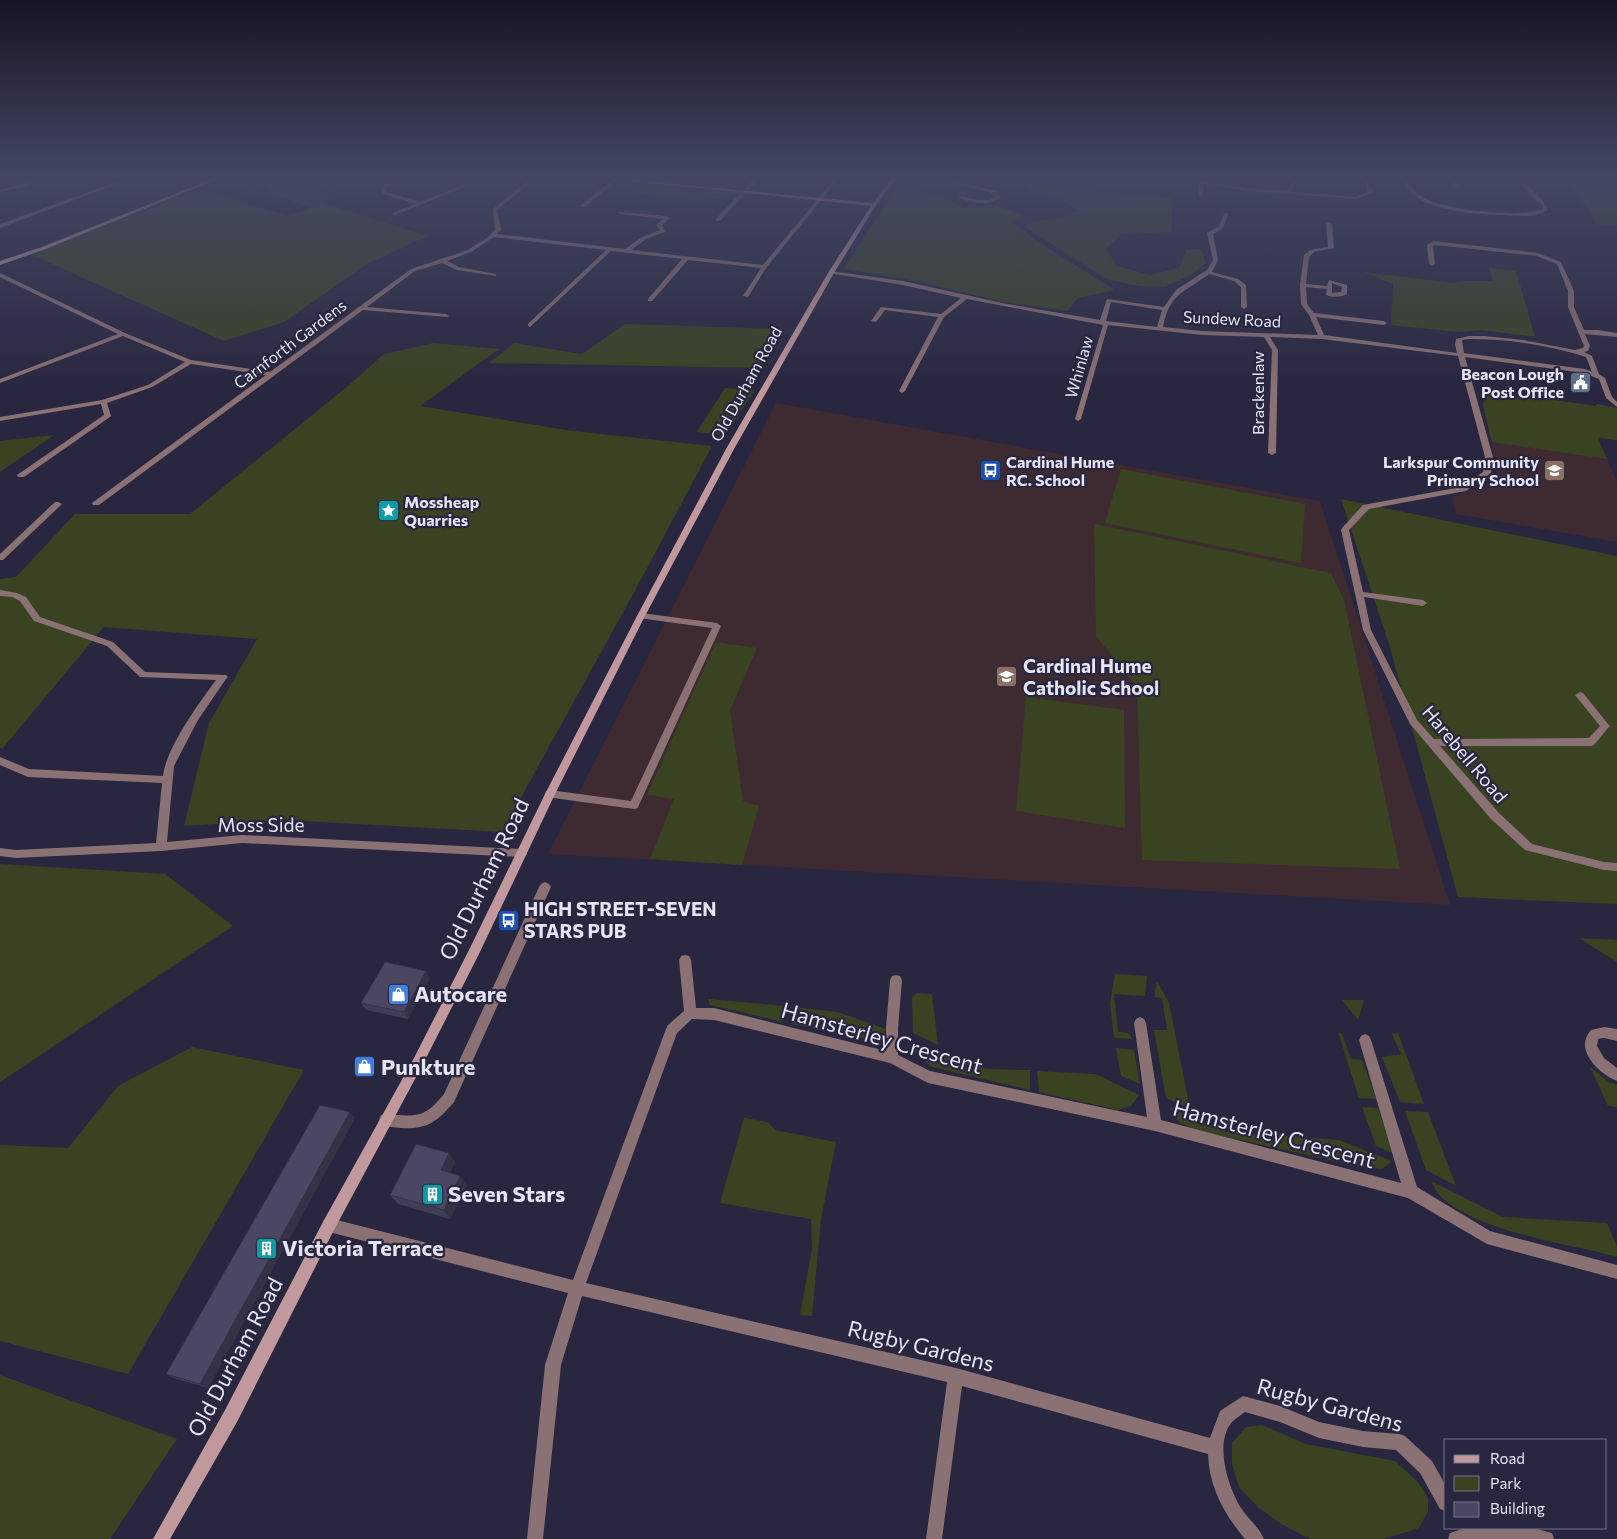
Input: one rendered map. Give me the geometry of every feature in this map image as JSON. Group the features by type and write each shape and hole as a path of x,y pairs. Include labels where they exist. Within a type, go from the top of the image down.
{"main road":[{"path":"0,263 42,249"},
{"name":"Old Durham Road","path":"161,1539 231,1416 329,1225 418,1062 550,794 641,616 730,450 846,249"}],"street":[{"name":"Carnforth Gardens","path":"96,504 413,270 474,249"},
{"path":"530,325 610,249 764,267"},
{"path":"746,296 764,267 779,249"},
{"path":"1160,329 1170,300 1178,291 1213,268 1216,261 1213,249"},
{"path":"1322,337 1312,315 1304,304 1303,285 1306,256 1312,251 1327,249"},
{"path":"1430,249 1432,264"},
{"path":"1480,249 1538,255 1559,263 1571,291 1571,308 1582,332 1586,350 1577,351"},
{"path":"650,300 686,258"},
{"path":"442,261 457,268 494,275"},
{"path":"1207,272 1236,280 1244,286 1244,306"},
{"name":"Sundew Road","path":"831,273 904,283 1002,305 1104,323 1202,334 1322,337 1461,354 1596,374"},
{"path":"0,275 123,334 190,362 273,374"},
{"path":"1303,285 1330,288"},
{"path":"902,392 942,316 967,296"},
{"name":"Whinlaw","path":"1078,419 1109,300 1166,308"},
{"path":"362,308 446,316"},
{"path":"874,320 883,308 942,316"},
{"path":"1312,315 1384,323"},
{"path":"1582,332 1617,335"},
{"path":"0,381 123,334"},
{"name":"Brackenlaw","path":"1266,335 1275,350 1272,453"},
{"path":"1461,354 1458,344 1459,338 1475,336 1577,351 1589,356 1596,374 1602,378 1609,398 1617,405"},
{"name":"Harebell Road","path":"1461,354 1490,457 1487,474 1463,489 1366,507 1345,530 1367,630 1413,722 1495,816 1530,847 1604,866 1617,867"},
{"path":"0,419 103,402 150,386 190,362"},
{"path":"21,475 108,416 103,402"},
{"path":"0,558 58,504"},
{"path":"0,593 10,593 28,601 37,619 110,644 143,675 223,677 194,718 169,766 161,847"},
{"path":"1359,594 1423,603"},
{"name":"Old Durham Road","path":"550,794 634,806 717,626 641,616"},
{"path":"1432,743 1592,742 1605,726 1580,695"},
{"path":"0,761 28,773 168,780"},
{"name":"Moss Side","path":"0,852 16,854 161,847 242,839 522,853"},
{"path":"386,1120 418,1123 435,1116 449,1098 545,887"},
{"path":"535,1539 553,1365 577,1288 672,1029 690,1013 685,960"},
{"path":"892,1058 892,1028 896,980"},
{"name":"Hamsterley Crescent","path":"690,1013 714,1014 860,1048 892,1058 928,1077 1156,1125 1411,1192 1487,1237 1617,1272"},
{"path":"1140,1023 1156,1125"},
{"path":"1617,1035 1599,1033 1590,1040 1590,1047 1598,1062 1617,1075"},
{"path":"1364,1040 1411,1192"},
{"name":"Rugby Gardens","path":"329,1225 577,1288 956,1376 1216,1448 1226,1417 1243,1404 1280,1414 1319,1430 1363,1439 1399,1442 1426,1467 1444,1499"},
{"path":"934,1539 956,1376"},
{"path":"1216,1448 1217,1471 1225,1495 1236,1515 1257,1539"},
{"path":"1459,1534 1532,1536 1546,1539"}],"shaded area":[{"name":"Cardinal Hume Catholic School","path":"776,403 1320,501 1450,905 548,854"},
{"name":"Larkspur Community Primary School","path":"1483,406 1591,422 1617,482 1617,542 1456,514 1452,497 1497,481 1496,462"}],"green space":[{"path":"48,249 400,249 367,264 284,322 224,341 32,255"},
{"path":"857,249 1049,249 1115,290 1078,298 1067,311 999,301 916,281 844,269"},
{"path":"1059,249 1106,249 1117,266 1150,275 1179,268 1186,250 1201,249 1206,263 1191,275 1164,287 1139,286 1106,279"},
{"path":"1489,268 1516,271 1535,337 1481,330 1459,332 1391,325 1393,284 1364,272 1453,283 1493,281"},
{"path":"625,324 780,329 761,368 489,363 514,343 582,354"},
{"path":"433,343 499,349 420,406 573,431 712,446 637,587 502,832 283,820 184,826 209,723 257,639 104,627 2,749 0,748 0,579 16,577 75,514 190,514 348,386 384,354"},
{"path":"725,388 755,390 725,435 697,432"},
{"path":"1484,396 1541,398 1617,408 1617,440 1598,438 1607,459 1492,442 1483,406"},
{"path":"54,435 0,472 0,441"},
{"path":"1121,469 1305,504 1301,563 1105,523"},
{"path":"1341,499 1617,556 1617,904 1458,897 1390,647"},
{"path":"1094,524 1331,573 1344,600 1400,869 1142,860 1137,687 1096,636"},
{"path":"716,642 757,648 730,710 743,801 759,806 742,865 650,859 674,799 647,795"},
{"path":"1026,697 1124,710 1125,828 1016,811"},
{"path":"0,864 165,874 233,926 0,1082"},
{"path":"1579,938 1617,940 1617,962"},
{"path":"1115,974 1147,976 1145,996 1114,994 1118,1032 1128,1033 1133,1039 1114,1038 1110,1003"},
{"path":"1157,981 1169,1003 1190,1109 1166,1098 1154,1030 1167,1030 1162,998 1154,997"},
{"path":"917,993 932,994 938,1045 913,1033 912,997"},
{"path":"708,999 785,1006 783,1022 710,1005"},
{"path":"1342,1000 1364,1000 1358,1020"},
{"path":"793,1007 838,1012 886,1029 880,1037 868,1040 791,1024"},
{"path":"1338,1032 1342,1034 1351,1059 1362,1060 1376,1099 1359,1098"},
{"path":"1398,1033 1424,1104 1400,1102 1382,1057 1401,1054 1392,1034"},
{"path":"912,1046 919,1046 986,1069 1030,1070 1030,1090 932,1067 918,1056"},
{"path":"192,1047 304,1070 128,1374 0,1341 0,1145 68,1148 118,1086"},
{"path":"1116,1048 1134,1050 1140,1084 1121,1076"},
{"path":"1590,1067 1609,1082 1617,1085 1617,1107 1608,1106"},
{"path":"1037,1071 1096,1074 1139,1095 1131,1106 1118,1110 1039,1092"},
{"path":"1170,1107 1227,1132 1339,1140 1392,1161 1382,1169 1361,1167 1196,1130 1179,1122"},
{"path":"1362,1107 1378,1108 1393,1153 1376,1146"},
{"path":"1405,1111 1428,1112 1456,1186 1426,1170"},
{"path":"744,1118 768,1122 775,1130 836,1142 821,1220 812,1316 800,1315 812,1248 811,1219 720,1203"},
{"path":"1431,1181 1503,1217 1607,1223 1617,1247 1617,1257 1525,1235 1479,1220 1458,1210 1441,1197"},
{"path":"0,1375 177,1439 110,1539 0,1539"},
{"path":"1262,1425 1306,1444 1395,1461 1418,1482 1428,1498 1428,1511 1419,1528 1384,1539 1310,1539 1281,1524 1258,1507 1239,1487 1232,1464 1232,1443 1246,1427"}],"building":[{"name":"Autocare","path":"385,962 426,971 404,1012 361,1003"},
{"name":"Victoria Terrace","path":"320,1105 350,1112 200,1384 166,1374"},
{"name":"Seven Stars","path":"416,1144 449,1153 441,1170 460,1176 444,1210 390,1195"}],"place":[{"name":"Beacon Lough Post Office","path":"1580,383"},
{"name":"Cardinal Hume RC. School","path":"990,471"},
{"name":"Larkspur Community Primary School","path":"1555,471"},
{"name":"Mossheap Quarries","path":"388,511"},
{"name":"Cardinal Hume Catholic School","path":"1007,677"},
{"name":"HIGH STREET-SEVEN STARS PUB","path":"508,920"},
{"name":"Autocare","path":"398,994"},
{"name":"Punkture","path":"365,1067"},
{"name":"Seven Stars","path":"432,1194"},
{"name":"Victoria Terrace","path":"266,1248"}]}
